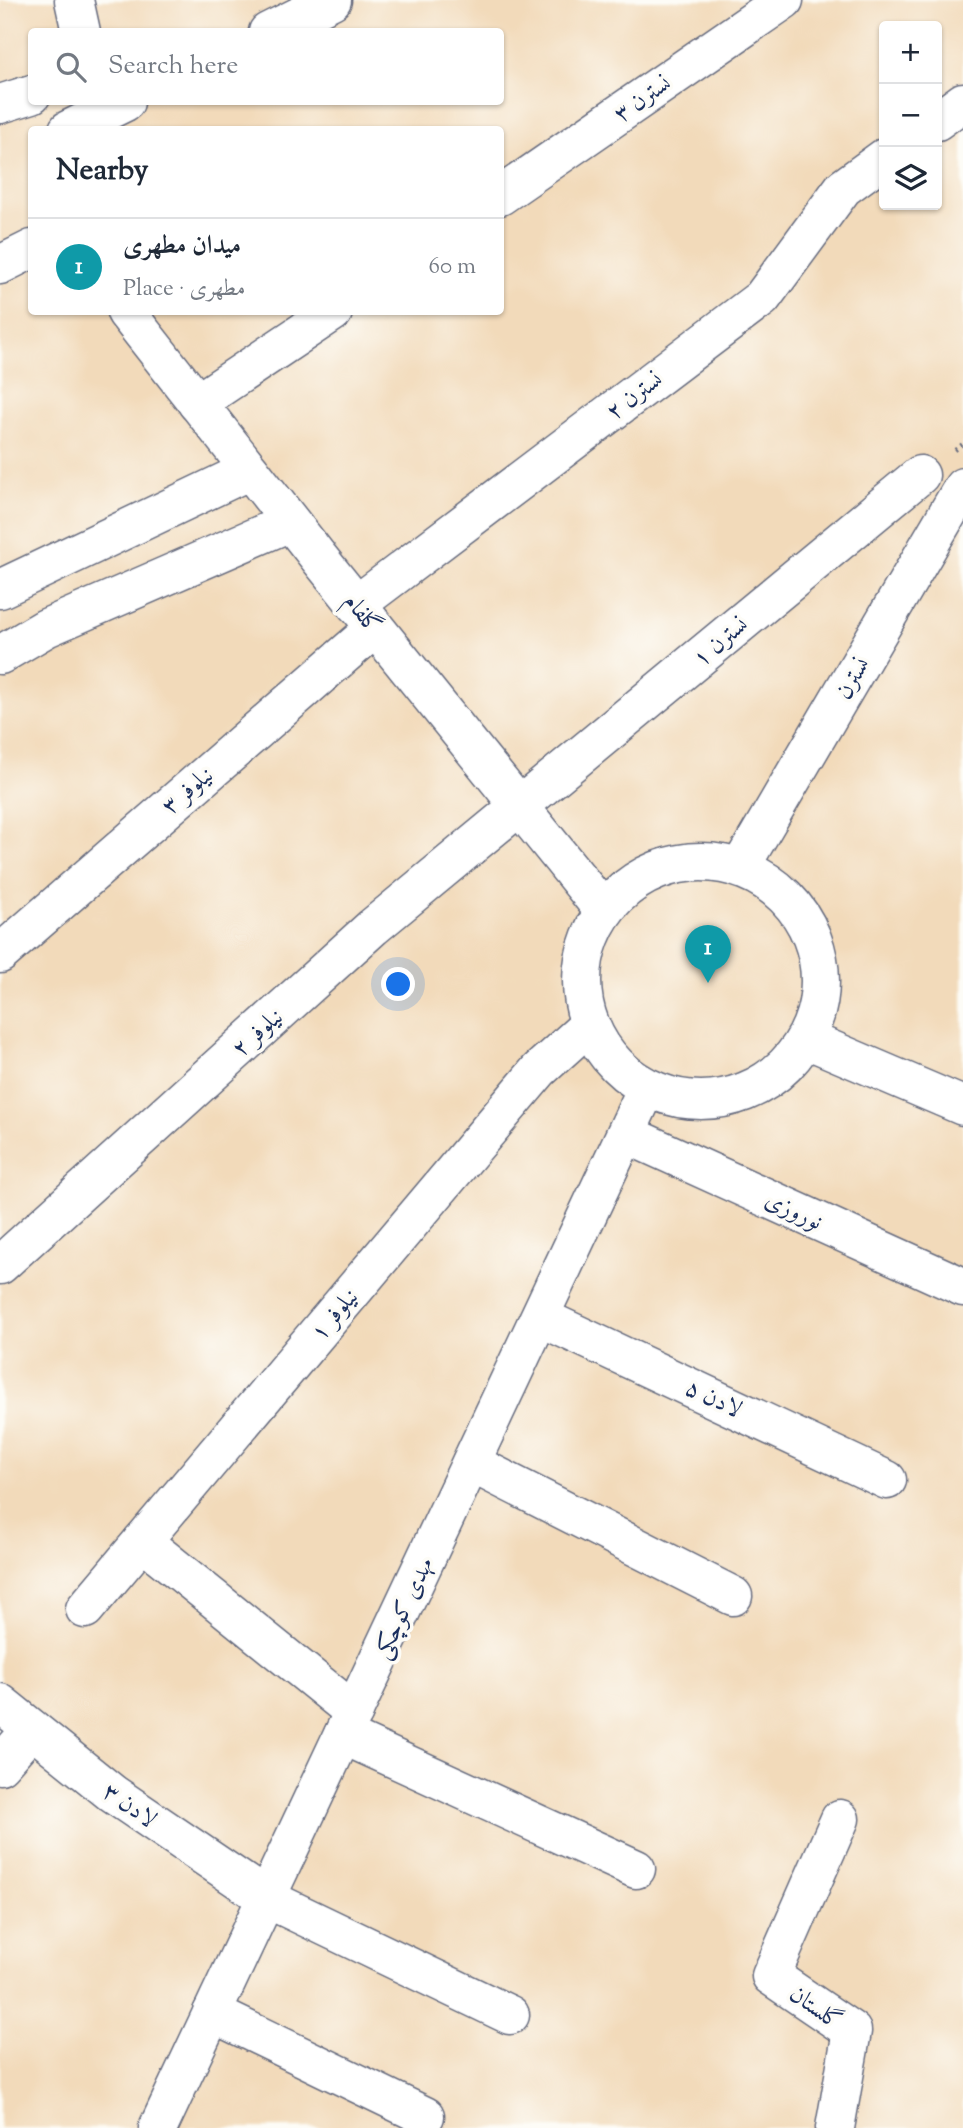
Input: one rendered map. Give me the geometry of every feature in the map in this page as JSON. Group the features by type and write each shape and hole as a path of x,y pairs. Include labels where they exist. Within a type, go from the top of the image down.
{"street":[{"path":"74,0 80,28"},
{"path":"276,28 332,0"},
{"name":"نسترن ۳","path":"504,193 784,0"},
{"path":"0,104 28,95"},
{"path":"942,117 963,102"},
{"path":"59,105 59,126"},
{"path":"76,126 119,105"},
{"name":"نسترن ۲","path":"366,616 762,298 843,188 879,162"},
{"path":"0,265 28,251"},
{"name":"گلفام","path":"128,315 290,522 604,911"},
{"path":"197,402 328,315"},
{"path":"0,589 250,470"},
{"name":"نسترن ۱","path":"520,807 920,475"},
{"name":"نسترن","path":"740,868 963,487"},
{"path":"0,655 46,628 290,522"},
{"name":"نیلوفر ۳","path":"0,954 366,616"},
{"name":"نیلوفر ۲","path":"0,1265 373,927 520,807"},
{"path":"703,862 740,868 771,884 796,908 813,939 821,972 818,1007 806,1039 784,1068 754,1089 742,1093 719,1100 682,1099 648,1088 623,1072 603,1051 589,1024 581,986 586,946 604,911 631,884 665,867 703,862"},
{"name":"نیلوفر ۱","path":"85,1609 538,1070 589,1024"},
{"path":"806,1039 963,1106"},
{"name":"مهدی کوچکی","path":"158,2128 648,1088"},
{"name":"نوروزی","path":"626,1133 963,1287"},
{"name":"لادن ۵","path":"540,1317 887,1480"},
{"path":"471,1463 733,1596"},
{"path":"142,1541 349,1723 636,1869"},
{"name":"لادن ۳","path":"0,1703 113,1794 267,1898 510,2015"},
{"path":"0,1765 32,1729"},
{"name":"گلستان","path":"835,2128 852,2031 771,1976 840,1819"},
{"path":"212,2013 425,2116"}],"place":[{"name":"میدان مطهری","path":"708,983"}]}
